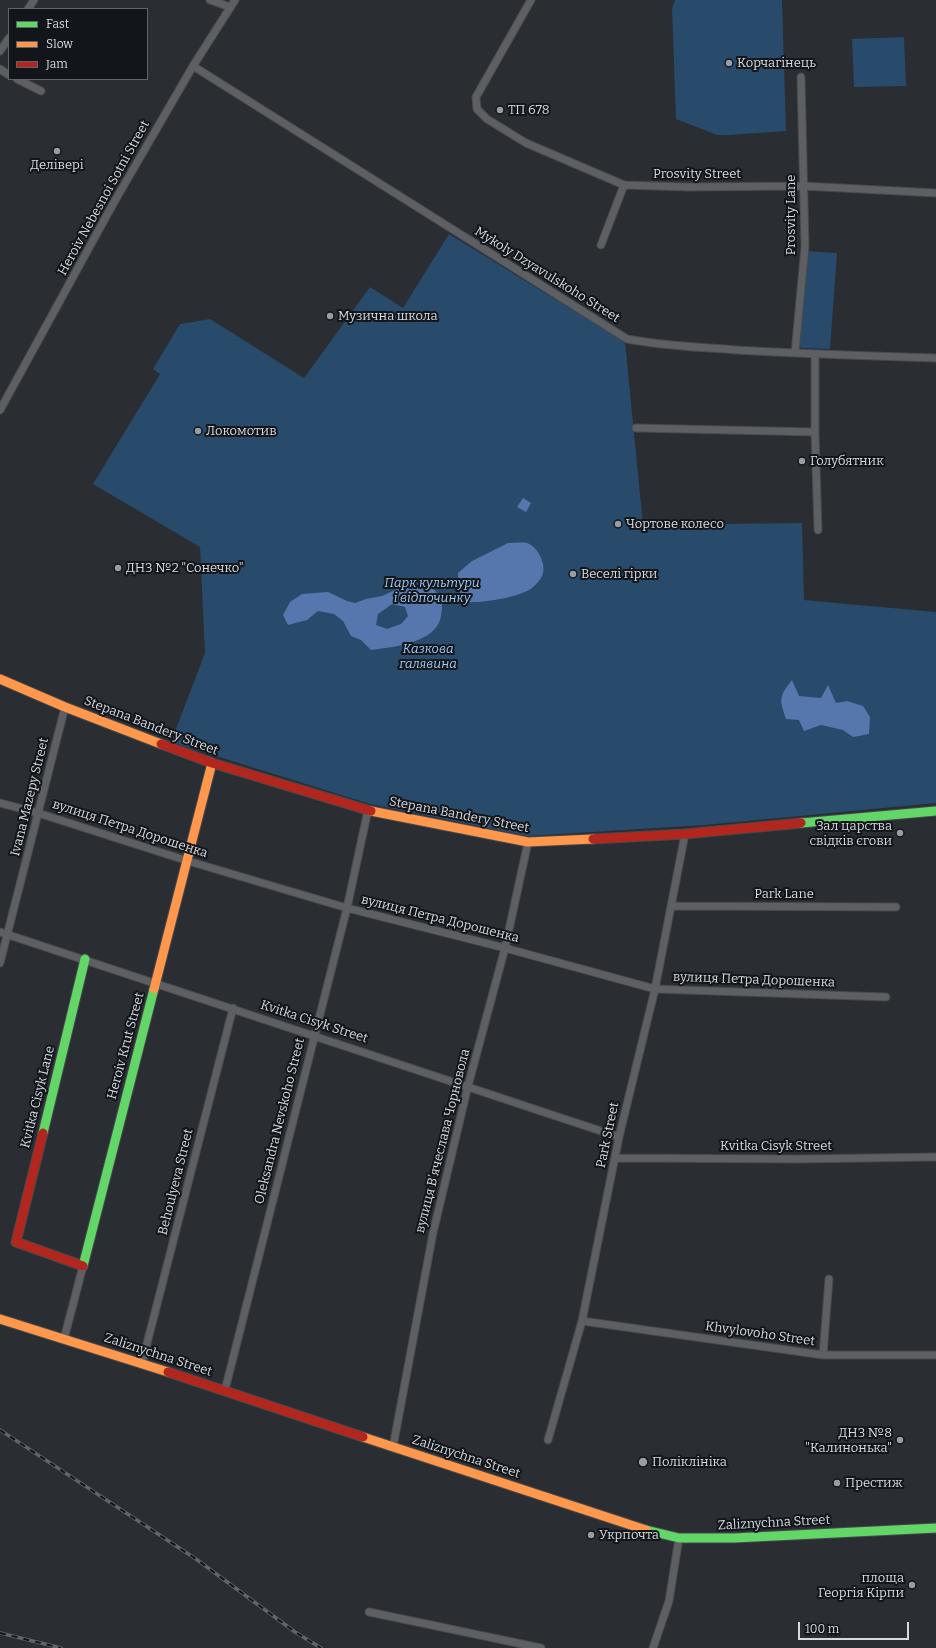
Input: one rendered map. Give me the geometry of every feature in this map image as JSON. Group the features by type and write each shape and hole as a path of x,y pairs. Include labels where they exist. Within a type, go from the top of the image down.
{"street":[{"path":"210,0 230,7"},
{"name":"Heroiv Nebesnoi Sotni Street","path":"0,410 116,198 192,66 235,0"},
{"name":"Prosvity Street","path":"532,0 476,97 477,109 487,119 526,143 624,185 688,187 803,186 936,193"},
{"path":"0,51 8,39"},
{"name":"Mykoly Dzyavulskoho Street","path":"192,66 627,339 654,344 795,353 936,358"},
{"name":"Prosvity Lane","path":"795,353 805,247 801,77"},
{"path":"20,80 41,92"},
{"path":"601,245 624,185"},
{"path":"815,354 815,432 818,530"},
{"path":"636,428 815,432"},
{"name":"Stepana Bandery Street","path":"0,679 65,707 212,764 368,810 528,842 685,834 936,812"},
{"name":"Ivana Mazepy Street","path":"0,963 4,933 38,812 65,707"},
{"name":"Heroiv Krut Street","path":"83,1266 212,764"},
{"name":"вулиця Петра Дорошенка","path":"0,803 38,812 188,861 347,908 505,948 655,989 886,997"},
{"name":"Oleksandra Nevskoho Street","path":"225,1390 347,908 368,810"},
{"name":"Park Street","path":"548,1440 582,1321 619,1137 655,989 685,834"},
{"name":"вулиця Вʼячеслава Чорновола","path":"394,1447 433,1233 468,1086 505,948 528,842"},
{"name":"Park Lane","path":"671,906 896,907"},
{"name":"Kvitka Cisyk Street","path":"4,933 156,982 619,1137"},
{"name":"Kvitka Cisyk Lane","path":"83,1266 16,1242 85,959"},
{"name":"Behoulyeva Street","path":"142,1363 233,1008"},
{"name":"Kvitka Cisyk Street","path":"615,1158 798,1159 936,1157"},
{"path":"64,1339 83,1266"},
{"path":"823,1355 829,1278"},
{"name":"Zaliznychna Street","path":"0,1319 225,1390 637,1528 679,1538 734,1538 936,1528"},
{"name":"Khvylovoho Street","path":"582,1321 823,1355 936,1355"},
{"path":"653,1648 669,1601 679,1538"},
{"path":"368,1612 541,1648"}],"green space":[{"name":"Корчагінець","path":"675,0 782,0 786,131 717,135 676,119 672,8"},
{"path":"904,37 906,86 854,87 852,39"},
{"name":"Парк культури і відпочинку","path":"449,234 625,342 643,525 802,523 804,600 936,612 936,803 705,825 527,836 370,804 171,742 205,653 200,547 93,484 160,374 153,369 180,324 210,319 304,378 370,287 403,308"},
{"path":"806,251 837,253 830,349 801,348 798,343"}],"shaded area":[{"path":"523,498 531,503 526,512 517,507"},
{"path":"508,543 527,543 537,551 542,560 544,569 539,580 529,590 507,598 489,601 466,602 461,595 459,588 458,573 472,561"},
{"path":"425,582 439,595 442,604 441,616 438,625 423,638 402,645 371,650 361,640 351,636 343,621 334,614 318,611 307,620 288,625 283,615 290,602 302,594 328,592 355,603 382,596 408,584 418,586","holes":["392,604 405,607 408,616 401,624 387,629 376,625 378,614"]},
{"path":"792,680 799,696 821,698 828,685 836,703 847,701 863,706 870,717 869,734 853,737 843,730 821,725 804,731 799,720 786,719 781,702 785,690"}],"railway":[{"path":"0,1430 196,1559 295,1632 321,1648"},
{"path":"0,1633 61,1648"}],"traffic: fast":[{"path":"801,823 936,811"},
{"path":"43,1133 85,959"},
{"path":"83,1266 154,989"},
{"path":"646,1530 679,1538 734,1538 936,1528"}],"traffic: slow":[{"path":"0,679 65,707 161,744"},
{"path":"154,989 212,763"},
{"path":"371,811 528,842 593,839"},
{"path":"0,1319 168,1372"},
{"path":"363,1437 646,1530"}],"traffic: jam":[{"path":"161,744 212,763 371,811"},
{"path":"593,839 685,834 801,823"},
{"path":"43,1133 16,1242 83,1266"},
{"path":"168,1372 363,1437"}],"place":[{"name":"Корчагінець","path":"729,63"},
{"name":"ТП 678","path":"500,110"},
{"name":"Делівері","path":"57,151"},
{"name":"Музична школа","path":"330,316"},
{"name":"Локомотив","path":"198,431"},
{"name":"Голубятник","path":"802,461"},
{"name":"Чортове колесо","path":"618,524"},
{"name":"ДНЗ №2 \"Сонечко\"","path":"118,568"},
{"name":"Веселі гірки","path":"573,574"},
{"name":"Зал царства свідків єгови","path":"900,833"},
{"name":"ДНЗ №8 \"Калинонька\"","path":"900,1440"},
{"name":"Поліклініка","path":"643,1462"},
{"name":"Престиж","path":"837,1483"},
{"name":"Укрпочта","path":"591,1535"},
{"name":"площа Георгія Кірпи","path":"912,1585"}],"park label":[{"name":"Казкова галявина","path":"428,656"}]}
